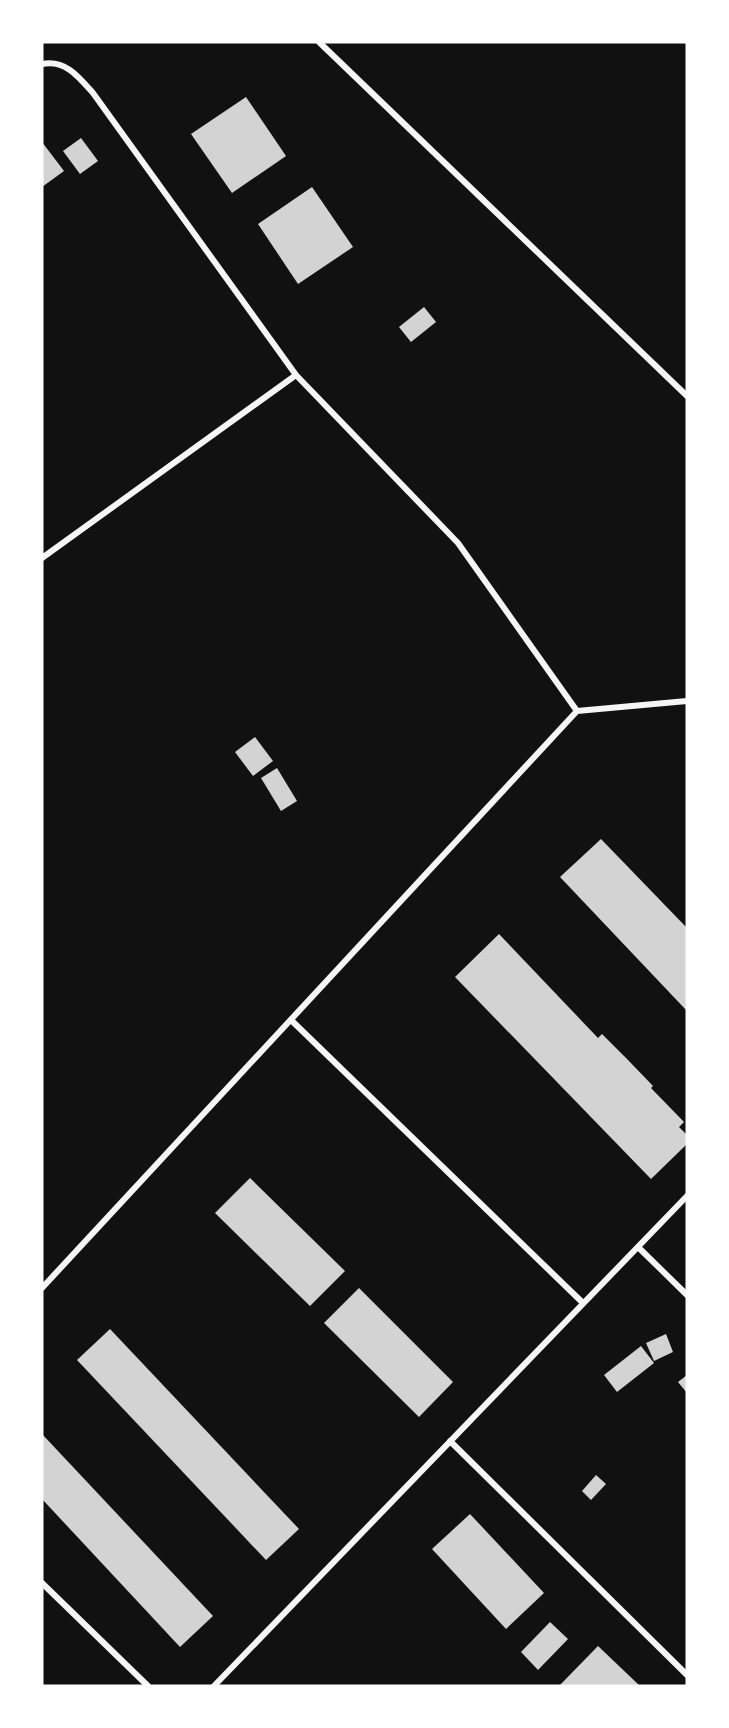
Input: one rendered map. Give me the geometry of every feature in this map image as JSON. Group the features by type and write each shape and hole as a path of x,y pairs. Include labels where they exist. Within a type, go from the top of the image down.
{"street":[{"path":"320,42 687,396"},
{"path":"42,64 52,62 74,72 93,93 296,375 458,543 577,711"},
{"path":"42,558 296,375"},
{"path":"42,1288 577,711 687,701"},
{"path":"291,1020 583,1304"},
{"path":"214,1686 687,1196"},
{"path":"638,1247 687,1295"},
{"path":"450,1441 687,1675"},
{"path":"42,1583 148,1686"}],"building":[{"path":"246,97 286,156 232,193 191,134"},
{"path":"81,138 98,161 80,174 63,151"},
{"path":"42,142 64,171 42,187"},
{"path":"312,187 353,247 298,284 258,224"},
{"path":"424,307 436,322 411,342 399,327"},
{"path":"255,737 273,761 253,776 235,752"},
{"path":"277,768 297,801 281,811 261,778"},
{"path":"601,839 687,928 687,1011 560,877"},
{"path":"499,934 598,1038 602,1034 628,1060 684,1122 679,1127 687,1135 687,1144 651,1179 455,977"},
{"path":"250,1178 345,1271 310,1306 215,1213"},
{"path":"359,1288 453,1382 419,1417 324,1323"},
{"path":"110,1329 299,1529 266,1560 77,1360"},
{"path":"666,1334 673,1352 654,1361 646,1343"},
{"path":"641,1346 654,1363 617,1392 604,1375"},
{"path":"687,1375 687,1393 678,1382"},
{"path":"42,1434 213,1616 180,1647 42,1499"},
{"path":"596,1475 606,1484 591,1500 582,1491"},
{"path":"470,1514 544,1593 506,1629 432,1549"},
{"path":"550,1622 568,1639 538,1670 521,1652"},
{"path":"598,1646 640,1686 560,1685"}]}
